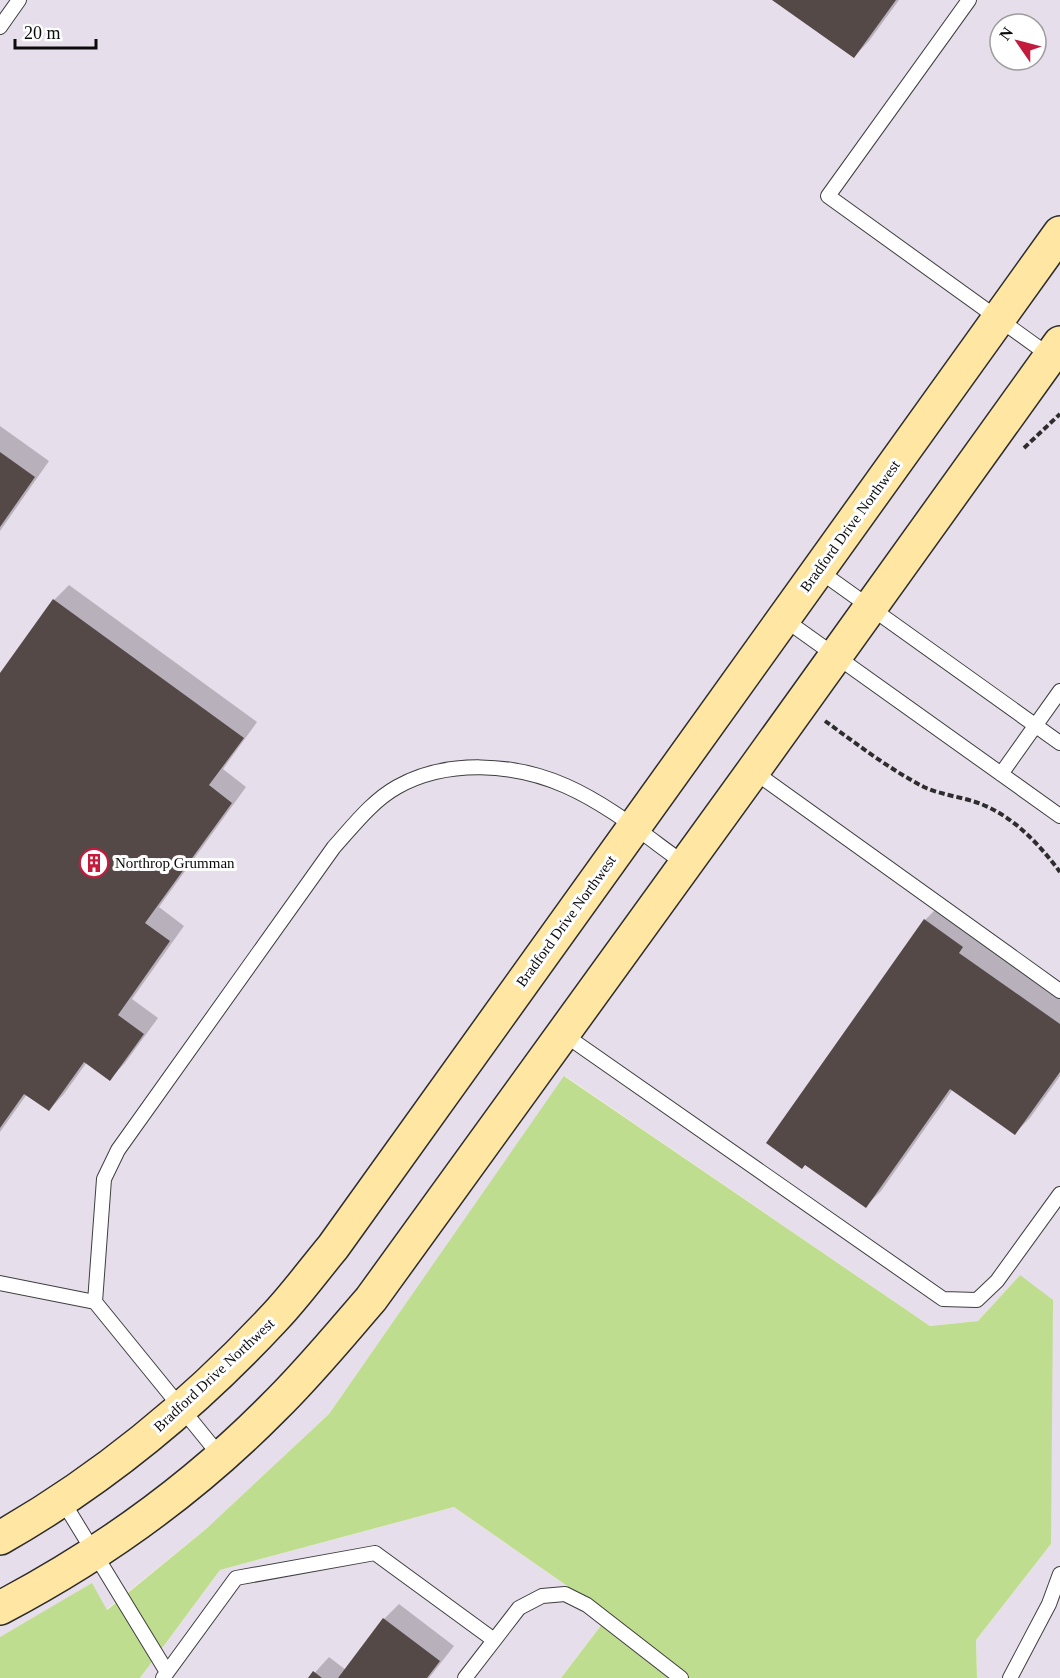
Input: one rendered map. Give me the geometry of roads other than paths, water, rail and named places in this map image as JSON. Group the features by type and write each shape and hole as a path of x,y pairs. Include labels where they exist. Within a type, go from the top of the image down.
{"main road":[{"name":"Bradford Drive Northwest","path":"0,1538 62,1500 128,1453 182,1408 276,1317 333,1247 1060,233"},
{"path":"0,1608 31,1592 94,1552 161,1506 221,1457 273,1409 324,1355 371,1299 1055,349"}],"lane":[{"path":"0,27 19,0"},
{"path":"969,0 828,196 999,318 1055,349"},
{"path":"818,570 1060,742"},
{"path":"784,619 1060,816"},
{"path":"1001,774 1060,691"},
{"path":"95,1302 104,1179 118,1150 334,847 363,814 396,787 439,770 464,766 528,774 566,785 600,805 685,864"},
{"path":"753,771 1060,991"},
{"path":"562,1033 943,1299 977,1300 998,1281 1060,1194"},
{"path":"0,1283 95,1302 221,1457"},
{"path":"62,1500 165,1675 236,1578 375,1553 494,1640"},
{"path":"1010,1678 1049,1604 1060,1575"},
{"path":"465,1678 519,1608 542,1596 566,1594 587,1605 681,1678"}],"place":[{"name":"Northrop Grumman","path":"94,863"}]}
